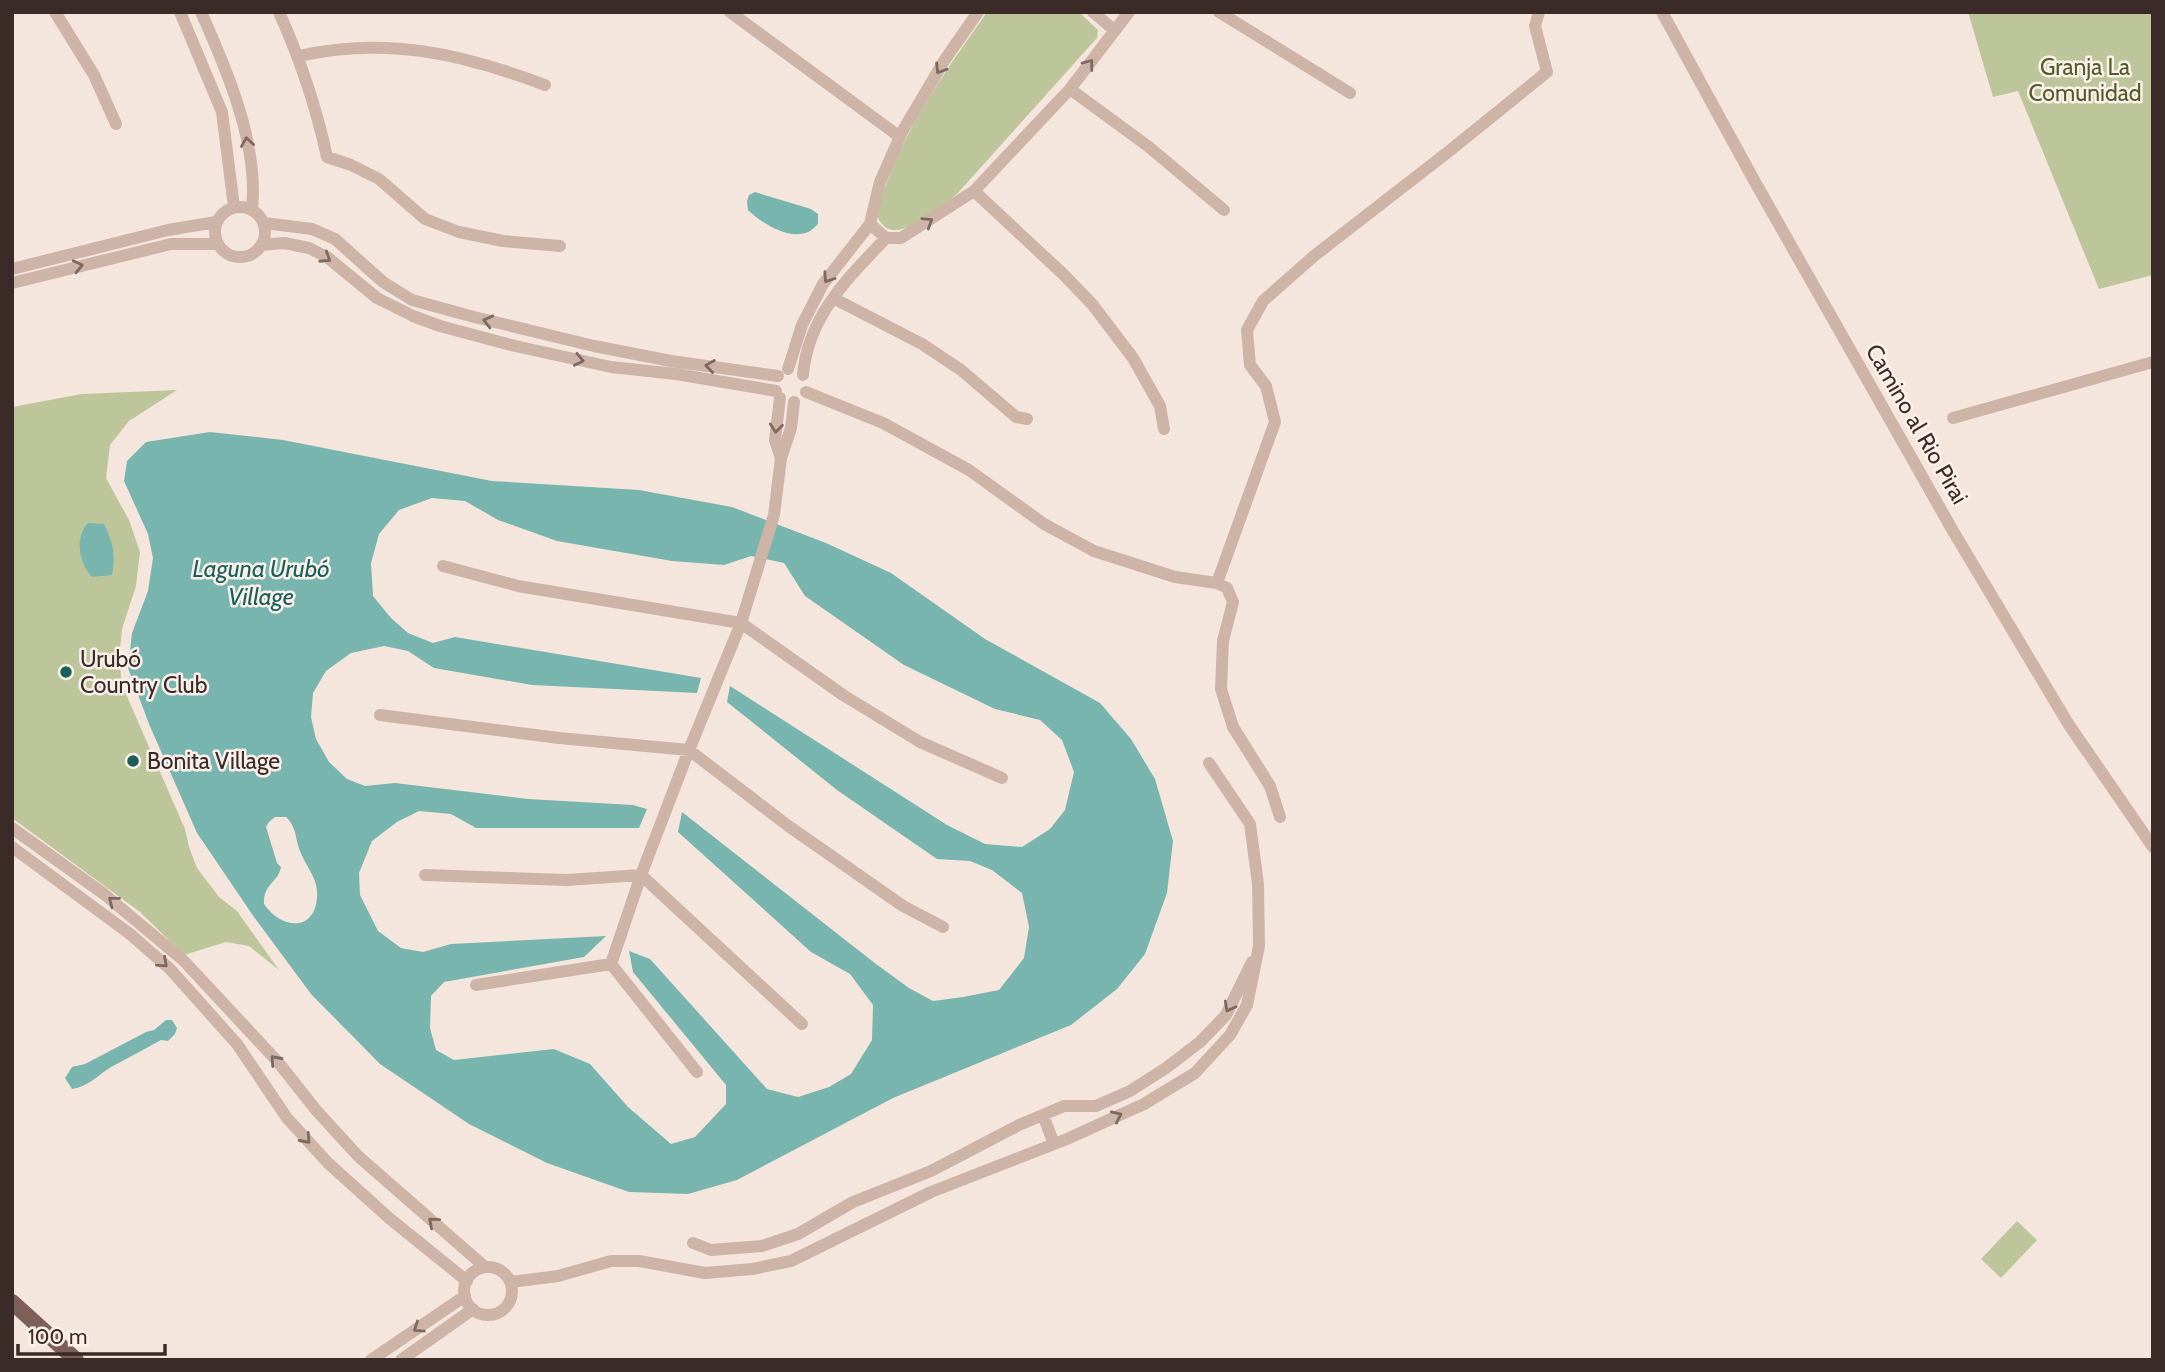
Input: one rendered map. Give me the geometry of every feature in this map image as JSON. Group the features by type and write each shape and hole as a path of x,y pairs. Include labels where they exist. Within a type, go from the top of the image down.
{"main road":[{"path":"12,1301 76,1360"}],"street":[{"path":"55,12 94,75 116,124"},
{"path":"180,12 222,112 234,207"},
{"path":"201,12 216,45 245,130 254,190 252,209"},
{"path":"279,12 299,56 318,116 327,156 379,179 425,219 459,232 503,241 561,246"},
{"path":"730,12 900,137"},
{"path":"781,458 775,440 778,395 775,382 783,373 802,325 823,284 870,224 880,182 900,137 944,61 978,12"},
{"path":"1093,12 1114,30"},
{"path":"870,224 886,238 901,239 974,191 1070,89 1129,12"},
{"path":"1219,12 1350,93"},
{"path":"1217,583 1275,422 1266,386 1250,365 1247,330 1263,301 1314,256 1547,72 1535,26 1539,12"},
{"name":"Camino al Rio Pirai","path":"1662,12 1953,531 2070,725 2153,847"},
{"path":"196,50 216,45"},
{"path":"299,56 326,50 366,47 411,50 474,61 545,85"},
{"path":"1070,89 1149,147 1224,210"},
{"path":"974,191 1092,304 1133,358 1160,407 1164,429"},
{"path":"234,207 252,209 264,223 265,233 261,245 251,255 232,256 218,244 215,235 216,222 225,211 234,207"},
{"path":"12,269 167,230 216,222"},
{"path":"264,223 312,229 335,239 383,282 412,300 594,346 659,358 783,373 795,370 803,374"},
{"path":"261,245 284,243 309,248 327,257 377,298 440,326 611,367 676,374 778,395 788,402 794,402 800,400 806,392 807,383 803,374 806,354 820,317 841,285 886,238"},
{"path":"12,283 171,244 218,244"},
{"path":"352,277 363,265"},
{"path":"833,298 922,344 961,370 1016,417 1027,419"},
{"path":"515,346 519,329"},
{"path":"1953,418 2153,362"},
{"path":"806,392 883,423 969,470 1044,524 1094,551 1175,577 1217,583 1227,588 1233,602 1223,641 1221,689 1233,727 1270,786 1280,817"},
{"path":"611,964 641,875 741,623 773,520 781,458 791,428 794,402"},
{"path":"443,566 531,588 741,623 843,695 920,742 1002,778"},
{"path":"380,715 559,738 689,750 787,825 903,906 943,928"},
{"path":"511,1282 558,1276 611,1261 639,1261 705,1273 752,1269 790,1261 931,1192 1054,1144 1144,1104 1195,1073 1230,1035 1247,1005 1259,946 1258,884 1250,824 1209,763"},
{"path":"12,828 135,919 183,960 278,1062 316,1110 358,1156 485,1267 500,1270 511,1282 511,1298 502,1310 488,1314 473,1309 465,1296 471,1274 485,1267"},
{"path":"12,847 130,934 170,968 237,1044 287,1118 328,1163 389,1218 467,1281"},
{"path":"425,876 567,880 641,875 802,1024"},
{"path":"71,889 80,877"},
{"path":"693,1243 711,1250 762,1245 798,1234 853,1202 931,1171 1019,1125 1064,1106 1096,1106 1130,1091 1200,1042 1226,1015 1259,946"},
{"path":"476,985 611,964"},
{"path":"611,964 697,1072"},
{"path":"1043,1115 1054,1144"},
{"path":"371,1360 465,1296"},
{"path":"401,1360 473,1309"}],"green space":[{"path":"987,12 1079,12 1098,30 1097,38 957,194 910,226 891,230 881,223 877,212 896,159 931,94"},
{"name":"Granja La Comunidad","path":"1968,12 2153,12 2153,275 2099,289 2018,91 1993,97"},
{"name":"Urubó Country Club","path":"177,390 129,421 110,445 106,478 129,520 140,552 136,586 122,629 119,658 122,685 185,829 197,868 219,897 237,911 279,970 249,946 226,942 184,955 140,912 12,818 12,407 82,394"},
{"path":"2017,1221 2037,1240 2001,1278 1981,1259"}],"water":[{"path":"755,192 811,209 818,214 818,224 802,234 777,230 748,210 749,195"},
{"name":"Laguna Urubó Village","path":"210,432 283,440 492,481 639,490 732,507 826,543 891,573 985,639 1100,703 1131,739 1155,779 1173,841 1167,893 1145,954 1117,989 1071,1025 893,1098 737,1180 688,1194 629,1192 547,1163 469,1124 380,1064 311,994 197,833 149,724 128,668 132,633 148,591 153,558 148,534 124,481 127,461 146,442","holes":["432,498 465,501 498,520 557,541 672,561 724,565 751,556 784,563 805,596 904,665 995,709 1040,720 1062,740 1074,772 1065,810 1050,829 1022,847 985,844 947,825 730,686 727,702 837,790 937,859 970,861 992,870 1022,893 1029,927 1024,958 999,990 933,1001 909,988 682,812 678,832 811,952 850,974 873,1005 872,1040 851,1074 829,1087 798,1097 767,1089 650,959 629,951 633,972 726,1085 726,1104 695,1137 671,1144 628,1107 590,1064 554,1049 454,1060 436,1050 430,1028 431,996 444,982 584,957 606,936 451,944 423,952 401,948 378,931 360,895 359,873 372,841 397,822 419,811 451,814 476,828 639,828 647,809 633,805 528,799 395,783 365,786 347,779 329,762 316,739 311,717 313,693 326,671 351,653 384,646 408,651 434,668 532,685 697,693 701,678 455,637 433,643 408,633 373,596 371,563 379,534 399,510","275,817 286,817 292,825 316,886 316,904 312,914 298,923 281,919 264,904 266,892 281,867 277,863 266,827"]},
{"path":"88,523 104,524 114,555 112,575 92,577 84,565 80,543"},
{"path":"166,1020 172,1020 177,1028 168,1041 161,1040 111,1067 88,1083 72,1089 65,1078 72,1067 85,1064 154,1030"}],"place":[{"name":"Urubó Country Club","path":"66,672"},
{"name":"Bonita Village","path":"133,761"}]}
